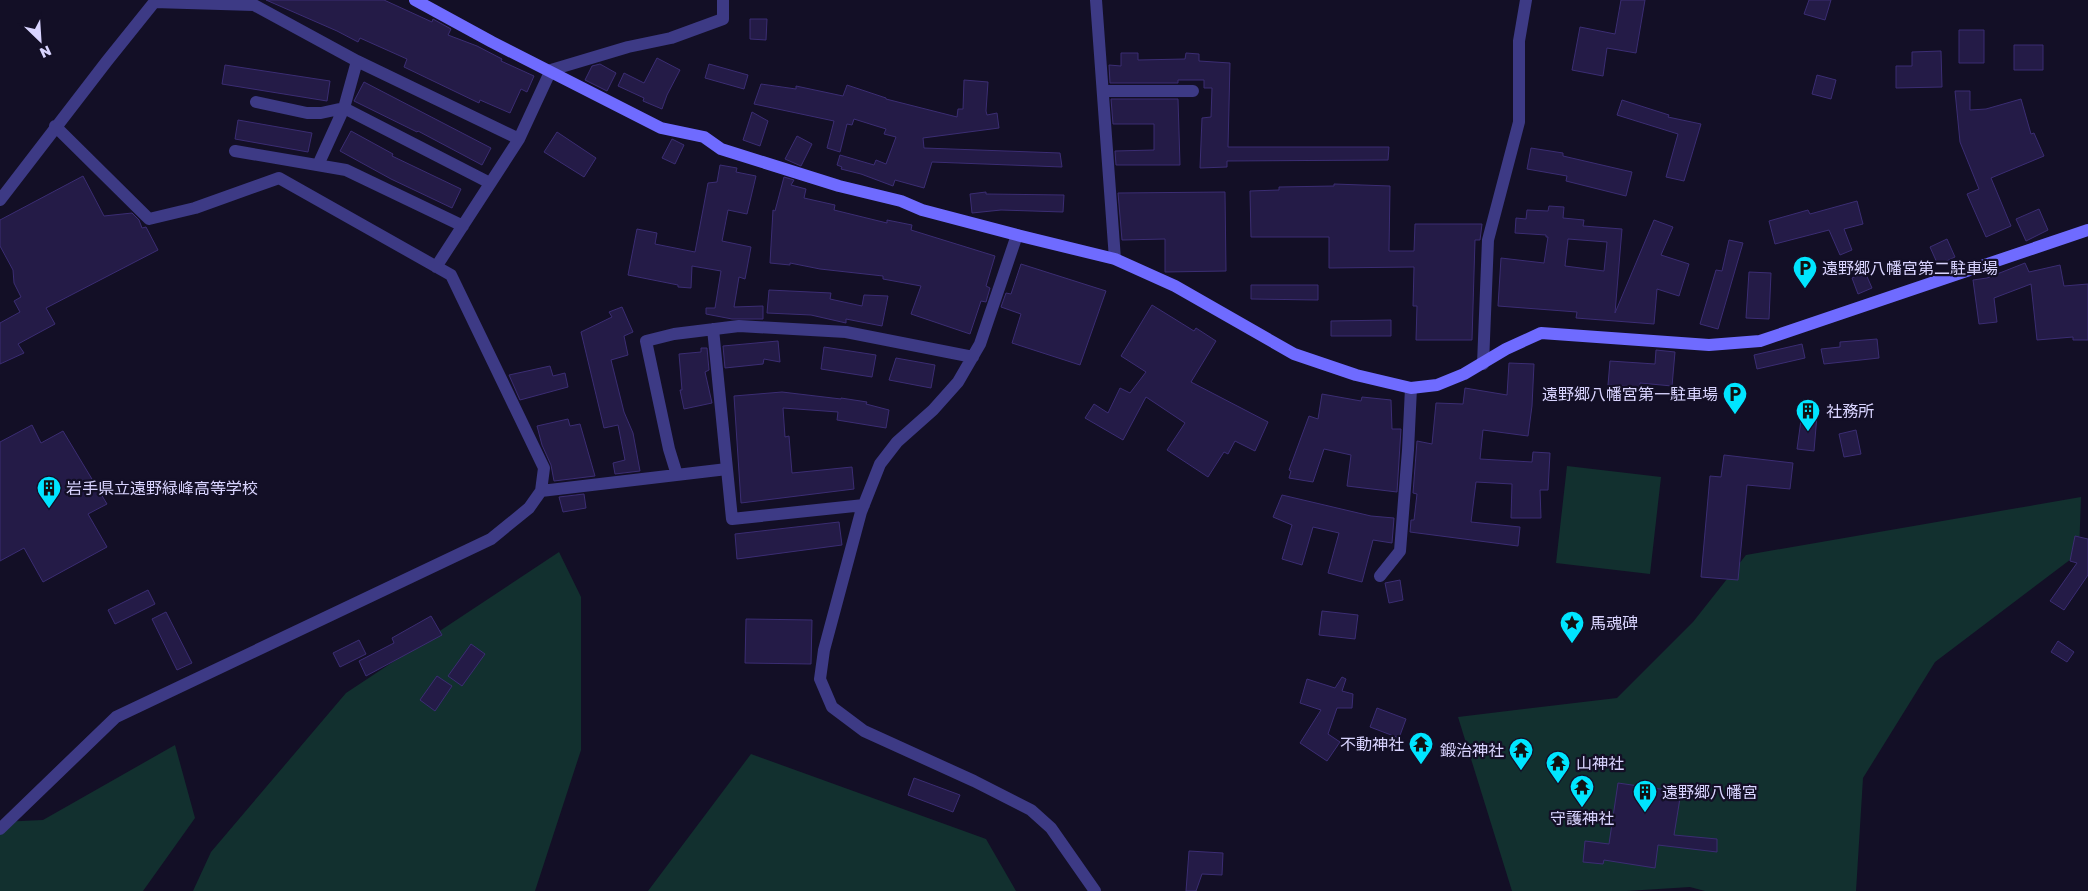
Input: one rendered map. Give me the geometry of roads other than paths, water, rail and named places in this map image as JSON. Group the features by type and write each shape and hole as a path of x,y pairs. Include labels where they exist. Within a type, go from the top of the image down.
{"street":[{"path":"416,0 492,42 551,70 661,128 704,137 721,149 839,186 901,202 922,210 1115,259 1176,286 1294,354 1356,375 1410,388 1437,385 1484,364 1506,349 1541,333 1709,345 1760,341 2088,230"},
{"path":"436,267 520,139 551,70 628,47 671,38 723,19 723,0"},
{"path":"1096,0 1115,259"},
{"path":"1484,364 1488,240 1519,122 1519,41 1526,0"},
{"path":"0,200 155,1 254,6 357,61 520,139"},
{"path":"318,165 344,108 357,61"},
{"path":"1103,90 1193,91"},
{"path":"256,102 307,113 321,113 344,108 490,183"},
{"path":"0,829 116,717 491,539 529,508 541,491 544,468 451,275 370,227 279,178 195,208 149,219 56,126"},
{"path":"235,151 346,170 462,226"},
{"path":"1016,235 980,344 973,357 958,382 933,410 897,442 880,464 864,505 824,650 820,679 832,707 864,732 974,781 1031,810 1052,828 1095,891"},
{"path":"677,475 669,449 646,341 674,334 738,326 846,332 973,357"},
{"path":"713,329 732,519 864,505"},
{"path":"1380,576 1400,551 1408,450 1410,388"},
{"path":"541,491 727,469"}],"place":[{"name":"遠野郷八幡宮第二駐車場","path":"1805,289"},
{"name":"遠野郷八幡宮第一駐車場","path":"1735,415"},
{"name":"社務所","path":"1808,432"},
{"name":"岩手県立遠野緑峰高等学校","path":"49,509"},
{"name":"馬魂碑","path":"1572,644"},
{"name":"不動神社","path":"1421,765"},
{"name":"鍛治神社","path":"1521,771"},
{"name":"山神社","path":"1558,784"},
{"name":"守護神社","path":"1582,808"},
{"name":"遠野郷八幡宮","path":"1645,813"}]}
